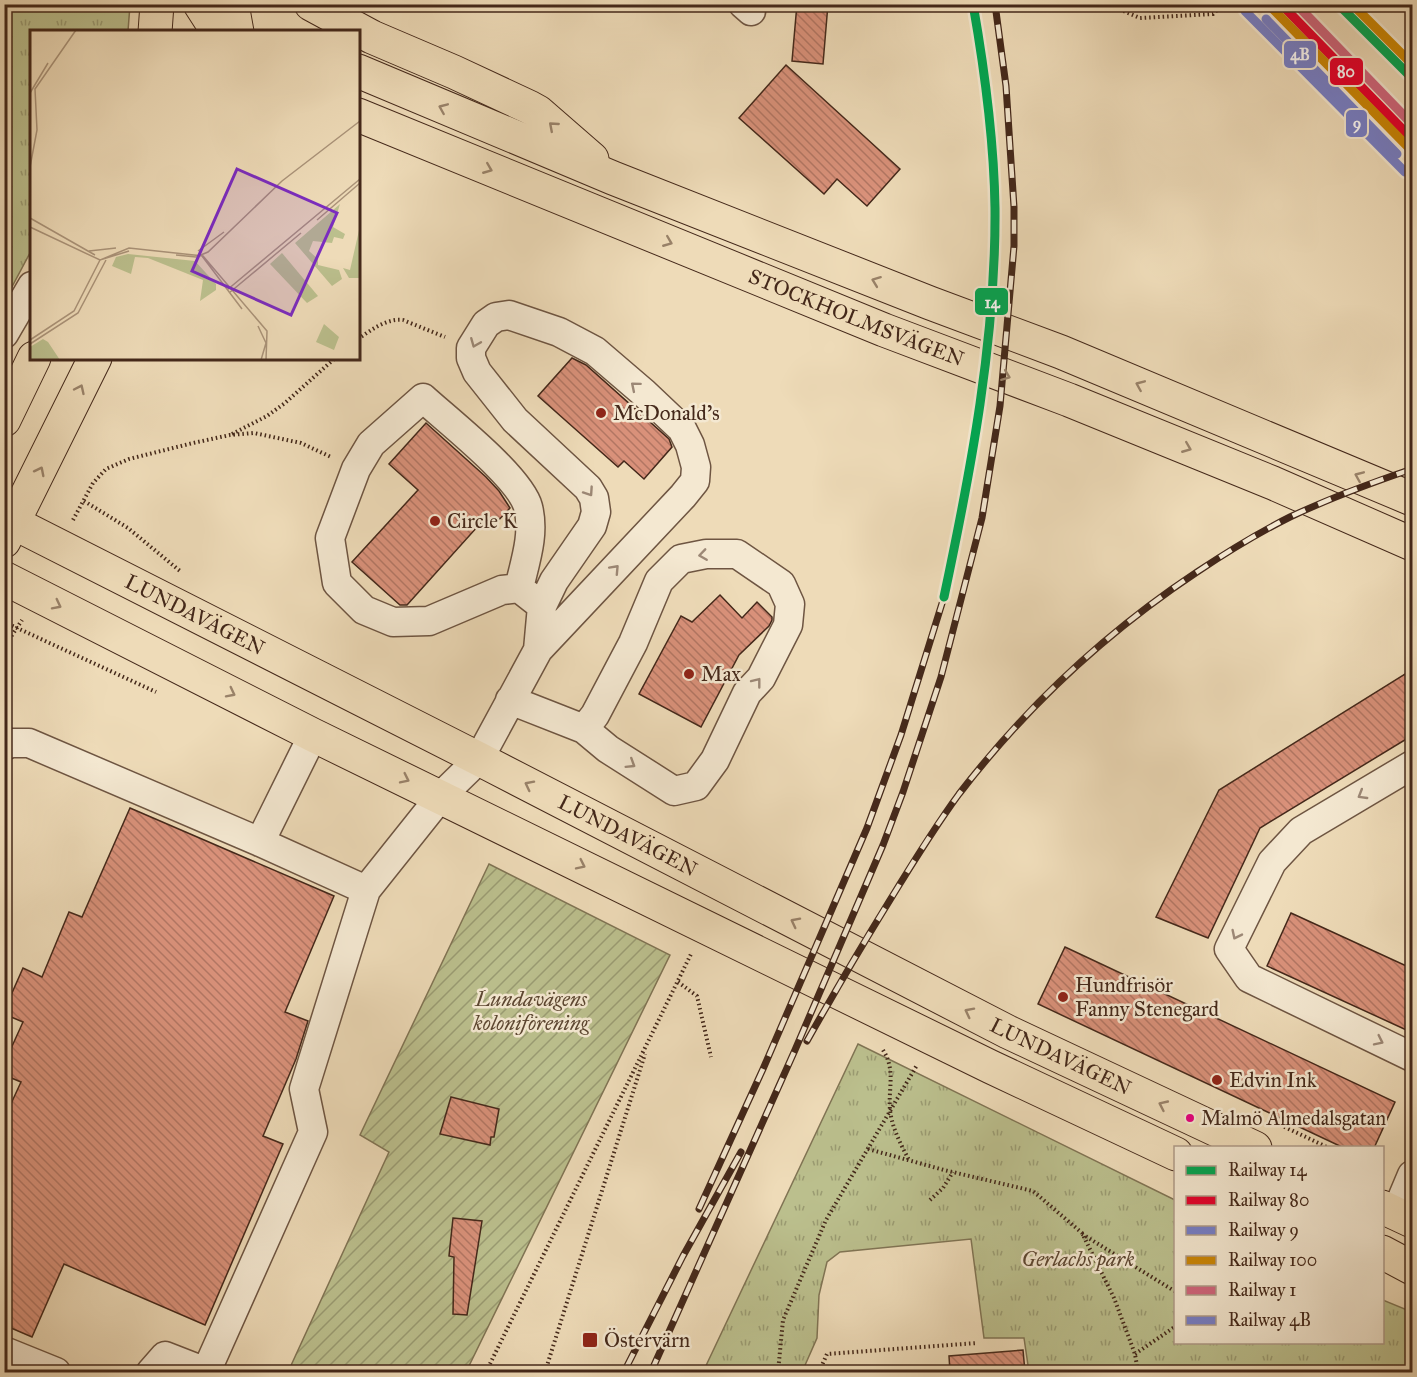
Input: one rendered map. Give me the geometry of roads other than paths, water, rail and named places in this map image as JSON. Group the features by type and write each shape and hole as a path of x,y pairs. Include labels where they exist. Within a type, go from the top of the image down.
{"main road":[{"path":"154,30 157,4"},
{"path":"200,4 217,30"},
{"path":"232,4 237,30"},
{"name":"STOCKHOLMSVÄGEN","path":"311,4 359,30"},
{"name":"STOCKHOLMSVÄGEN","path":"360,31 532,109 613,178"},
{"name":"STOCKHOLMSVÄGEN","path":"360,72 613,178 1060,352 1413,499"},
{"path":"360,116 433,146"},
{"path":"360,127 433,146"},
{"name":"STOCKHOLMSVÄGEN","path":"433,146 884,330 1080,404 1273,483 1413,544"},
{"path":"4,420 33,360"},
{"path":"8,527 94,360"},
{"name":"LUNDAVÄGEN","path":"8,527 479,759 1008,1032 1262,1133"},
{"name":"LUNDAVÄGEN","path":"4,578 313,735 981,1062 1174,1153"},
{"path":"1384,1253 1413,1268"}],"street":[{"path":"4,334 30,289"},
{"path":"151,1372 165,1356 206,1372 313,1132 304,1089 366,890 441,796 479,759 538,650 683,496 694,481 696,467 690,445 682,429 636,386 595,351 560,332 509,315 496,317 486,324 471,348 471,358 477,372 515,420 588,488 594,498 596,512 592,526 554,581 542,606 538,650"},
{"path":"519,588 530,541 528,505 507,473 423,398 371,444 356,469 330,538 336,583 364,610 393,622 429,621 502,590 519,588 542,606"},
{"path":"510,700 584,729 608,749 674,791 696,786 715,760 747,693 761,678 788,625 790,604 781,584 736,554 706,554 681,560 659,581 633,643 595,715 584,729"},
{"path":"260,842 313,735"},
{"path":"4,746 10,743 29,743 366,890"},
{"path":"1413,765 1300,831 1272,862 1229,949 1249,978 1413,1057"},
{"path":"1397,1214 1413,1175"},
{"path":"4,1351 56,1372"}],"railway":[{"path":"651,1372 795,1050 883,845 941,677 982,518 1000,406 1014,246 1014,207 1006,86 995,4"},
{"path":"807,1041 923,846 959,794 1012,731 1069,673 1130,620 1163,595 1243,543 1305,510 1412,469"},
{"path":"699,1209 763,1069 867,828 901,735 944,597"},
{"path":"627,1366 683,1256 741,1152"}],"rail line":[{"name":"14","path":"944,597 964,501 980,404 994,257 995,208 991,132 973,4"},
{"name":"100","path":"1268,4 1412,151"},
{"name":"80","path":"1281,4 1412,139"},
{"name":"1","path":"1296,4 1412,124"},
{"name":"14","path":"1338,4 1412,78"},
{"name":"100","path":"1352,4 1412,64"},
{"name":"9","path":"1245,11 1405,172"},
{"name":"4B","path":"1266,19 1397,154"}],"place":[{"name":"McDonald's","path":"601,413"},
{"name":"Circle K","path":"435,521"},
{"name":"Max","path":"689,674"},
{"name":"Hundfrisör Fanny Stenegard","path":"1063,997"},
{"name":"Edvin Ink","path":"1217,1080"},
{"name":"Malmö Almedalsgatan","path":"1190,1118"},
{"name":"Östervärn","path":"590,1340"}],"park label":[{"name":"Lundavägens koloniförening","path":"531,1011"},
{"name":"Gerlachs park","path":"1078,1259"}]}
